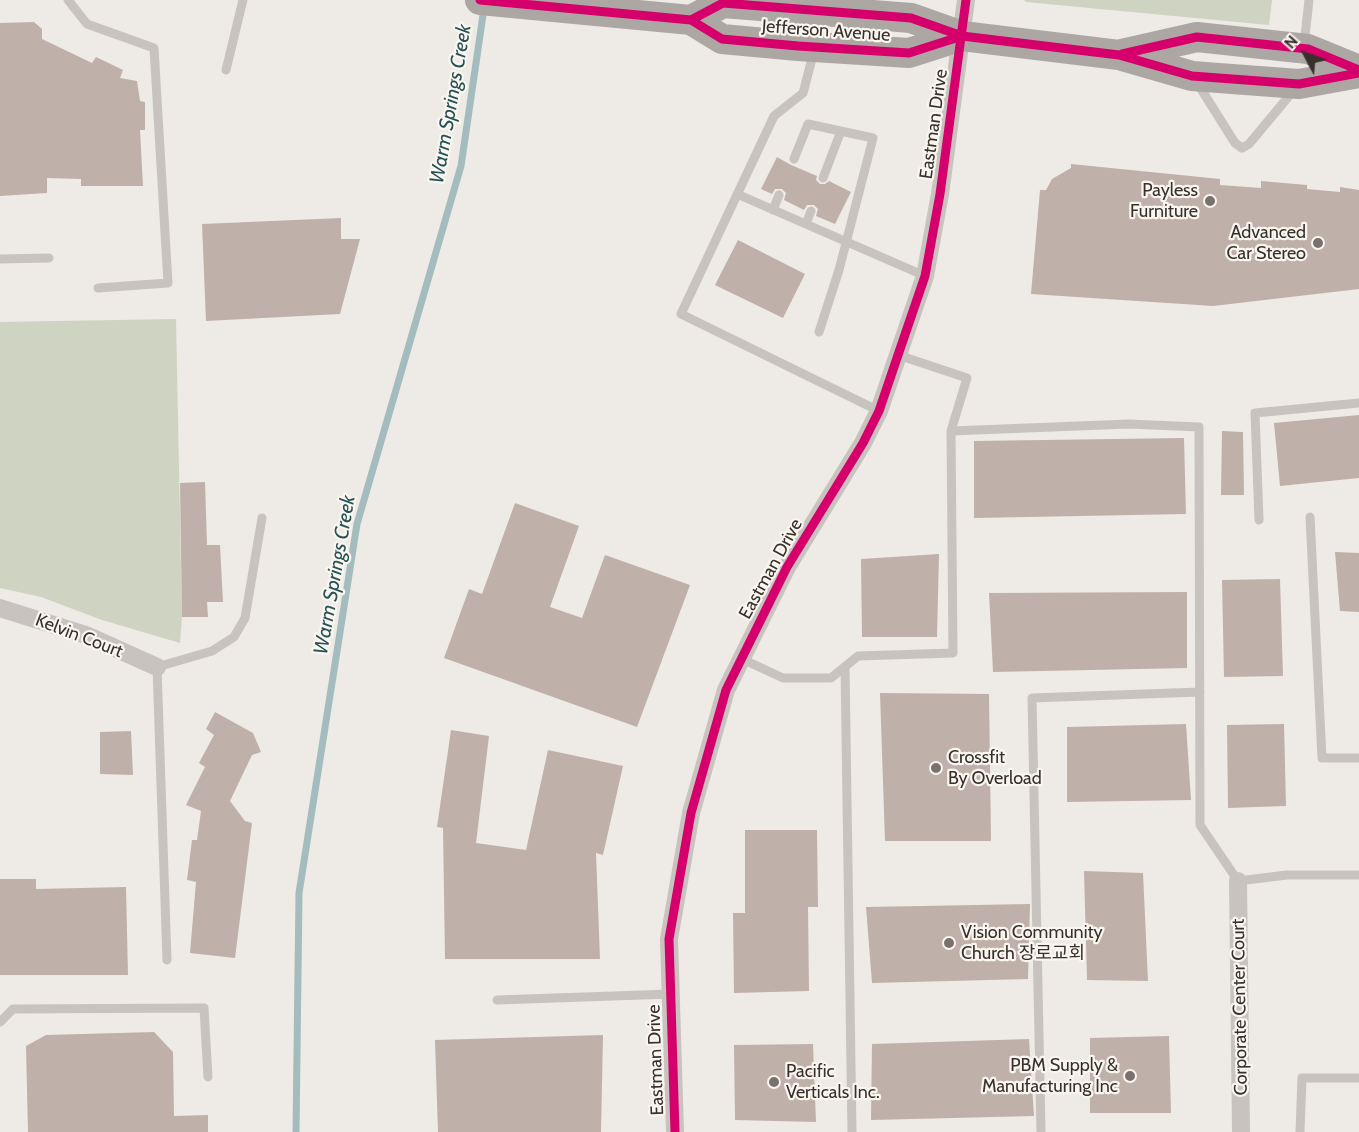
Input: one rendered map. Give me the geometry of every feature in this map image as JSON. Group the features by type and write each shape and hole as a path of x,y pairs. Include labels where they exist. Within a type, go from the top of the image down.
{"main road":[{"name":"Jefferson Avenue","path":"480,0 692,15 723,3 911,18 962,36 1119,55 1192,76 1299,84 1359,72"},
{"name":"Jefferson Avenue","path":"692,15 722,39 909,53 962,36"},
{"name":"Jefferson Avenue","path":"1119,55 1197,37 1304,48 1359,72"}],"street":[{"name":"Eastman Drive","path":"675,1132 669,939 691,813 726,690 787,567 863,443 879,411 898,356 925,276 940,194 966,0"},
{"name":"Kelvin Court","path":"0,608 86,635 157,667"},
{"name":"Corporate Center Court","path":"1238,881 1241,1132"}],"lane":[{"path":"68,0 87,24 154,48 168,283 98,288"},
{"path":"226,70 243,0"},
{"path":"1304,48 1309,0"},
{"path":"816,46 803,93 774,116 681,314 879,411"},
{"path":"1192,76 1242,151 1299,84"},
{"path":"794,159 808,124 873,138 846,242 819,332"},
{"path":"823,177 841,131"},
{"path":"737,194 925,276"},
{"path":"773,210 779,195"},
{"path":"806,224 811,211"},
{"path":"0,259 49,258"},
{"path":"742,659 783,678 831,678 858,656 953,653 951,431 967,378 898,356"},
{"path":"1259,520 1255,413 1359,403"},
{"path":"951,431 1129,424 1199,427 1200,825 1238,881 1287,875 1359,875"},
{"path":"1310,517 1322,758 1359,758"},
{"path":"167,960 157,667 212,651 234,637 246,618 262,518"},
{"path":"845,667 852,1132"},
{"path":"1041,1132 1032,698 1200,692"},
{"path":"497,1000 671,994"},
{"path":"0,1022 13,1009 204,1008 208,1077"},
{"path":"1300,1132 1302,1078 1359,1078"}],"green space":[{"path":"1024,0 1272,0 1269,25"},
{"path":"176,319 182,617 180,643 102,620 41,597 0,588 0,322"}],"building":[{"path":"34,22 42,29 42,39 92,63 96,57 123,70 120,78 137,81 140,101 145,102 145,130 140,130 143,186 81,186 81,179 47,178 47,193 0,196 0,23"},
{"path":"777,157 817,176 816,180 820,184 829,181 851,192 835,224 816,216 818,209 814,205 807,205 804,210 784,200 786,193 782,189 775,189 772,194 761,189"},
{"path":"1071,164 1220,179 1220,185 1261,188 1261,181 1307,185 1307,189 1340,192 1340,187 1359,190 1359,289 1213,306 1031,294 1040,190 1046,190 1052,179 1071,168"},
{"path":"341,218 341,239 360,239 340,314 206,321 202,224"},
{"path":"738,240 805,274 783,318 715,285"},
{"path":"1359,415 1359,478 1280,486 1274,423"},
{"path":"1222,431 1243,432 1244,495 1221,495"},
{"path":"1184,438 1186,514 974,518 974,441"},
{"path":"205,482 207,545 220,545 223,602 207,602 208,617 182,617 180,483"},
{"path":"515,503 579,526 550,607 582,618 605,555 690,585 637,727 444,658 469,589 482,594"},
{"path":"1335,552 1359,553 1359,612 1340,611"},
{"path":"939,554 937,637 862,637 861,559"},
{"path":"1280,579 1283,676 1224,677 1222,580"},
{"path":"1187,592 1187,668 993,672 989,593"},
{"name":"Crossfit By Overload","path":"880,693 989,694 991,841 885,841"},
{"path":"215,712 253,733 261,752 252,755 230,801 245,821 252,823 235,958 190,953 196,882 187,880 192,840 197,840 201,811 186,805 205,767 199,763 214,735 206,729"},
{"path":"1186,724 1191,800 1067,802 1067,727"},
{"path":"1284,724 1286,806 1228,808 1227,725"},
{"path":"451,730 489,736 476,843 526,850 548,750 623,766 603,855 596,853 600,959 445,959 443,828 437,827"},
{"path":"131,731 133,775 100,774 100,732"},
{"path":"745,830 817,830 818,907 808,907 809,991 734,993 733,913 745,913"},
{"path":"1084,871 1143,873 1148,981 1087,980"},
{"path":"0,879 36,879 36,889 126,887 128,975 0,975"},
{"name":"Vision Community Church 장로교회","path":"1030,904 1028,979 872,983 866,907"},
{"path":"154,1032 173,1052 174,1116 208,1115 208,1132 28,1132 26,1046 46,1035"},
{"path":"603,1035 601,1132 438,1132 435,1040"},
{"name":"PBM Supply & Manufacturing Inc","path":"1169,1036 1171,1113 1090,1113 1090,1038"},
{"path":"1029,1039 1034,1116 871,1120 872,1044"},
{"name":"Pacific Verticals Inc.","path":"813,1044 816,1122 735,1120 734,1045"}],"waterway":[{"name":"Warm Springs Creek","path":"296,1132 299,893 357,524 461,166 484,8"}],"cycle path":[{"path":"480,0 691,20 722,39 798,46 909,53 962,36"},
{"path":"675,1132 669,939 691,813 726,690 787,567 863,443 879,411 925,276 940,194 966,0"},
{"path":"691,20 723,3 911,18 962,36 1119,55 1192,76 1299,84 1359,73"},
{"path":"1122,54 1197,37 1308,49 1359,70"}],"place":[{"name":"Payless Furniture","path":"1210,201"},
{"name":"Advanced Car Stereo","path":"1318,243"},
{"name":"Crossfit By Overload","path":"936,768"},
{"name":"Vision Community Church 장로교회","path":"949,943"},
{"name":"PBM Supply & Manufacturing Inc","path":"1130,1076"},
{"name":"Pacific Verticals Inc.","path":"774,1082"}]}
